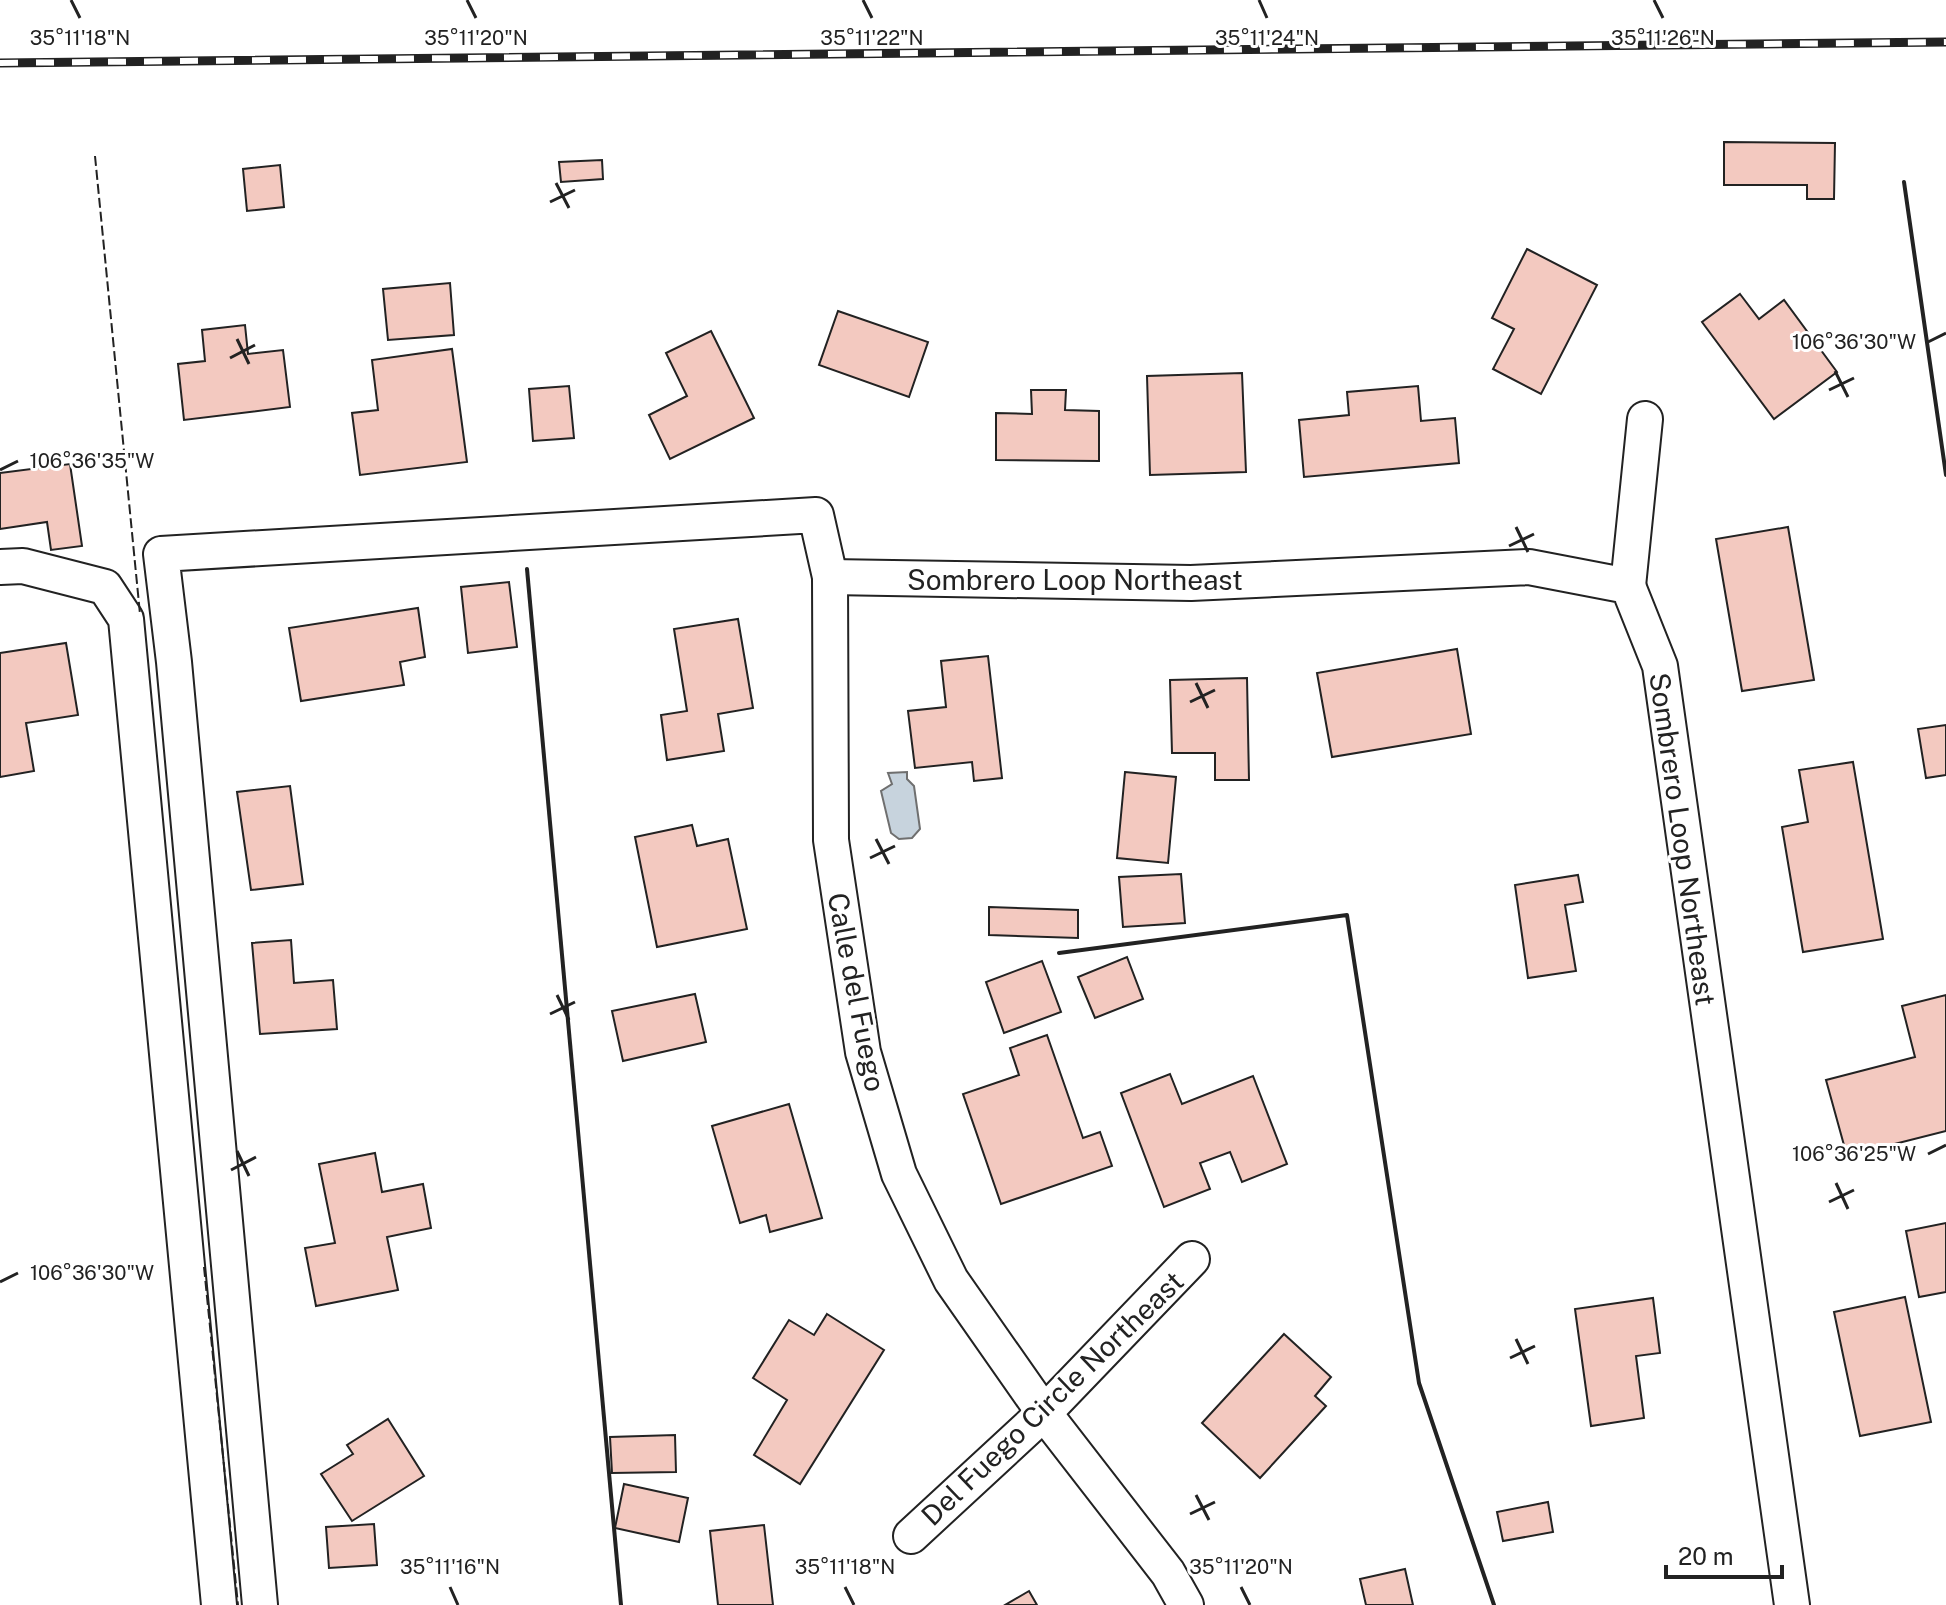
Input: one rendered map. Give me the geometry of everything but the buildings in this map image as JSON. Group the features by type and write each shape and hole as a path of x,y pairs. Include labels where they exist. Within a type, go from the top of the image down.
{"street":[{"path":"1628,586 1645,419"},
{"name":"Calle del Fuego","path":"260,1605 174,662 161,554 816,515 830,577 831,840 863,1052 899,1174 951,1280 1044,1413 1168,1573 1186,1605"},
{"path":"0,567 23,566 105,587 126,619 219,1605"},
{"name":"Sombrero Loop Northeast","path":"830,577 1191,583 1529,567 1628,586 1660,666 1792,1605"},
{"name":"Del Fuego Circle Northeast","path":"911,1536 1044,1413 1192,1259"}],"shaded area":[{"path":"907,772 907,779 914,786 920,829 912,838 899,839 891,833 881,791 892,784 888,773"}],"railway":[{"path":"0,63 1946,42"}],"fence":[{"path":"95,156 140,614"},
{"path":"204,1267 238,1605"}],"wall":[{"path":"1904,182 1946,475"},
{"path":"527,569 621,1605"},
{"path":"1059,953 1347,915 1419,1383 1494,1605"}]}
